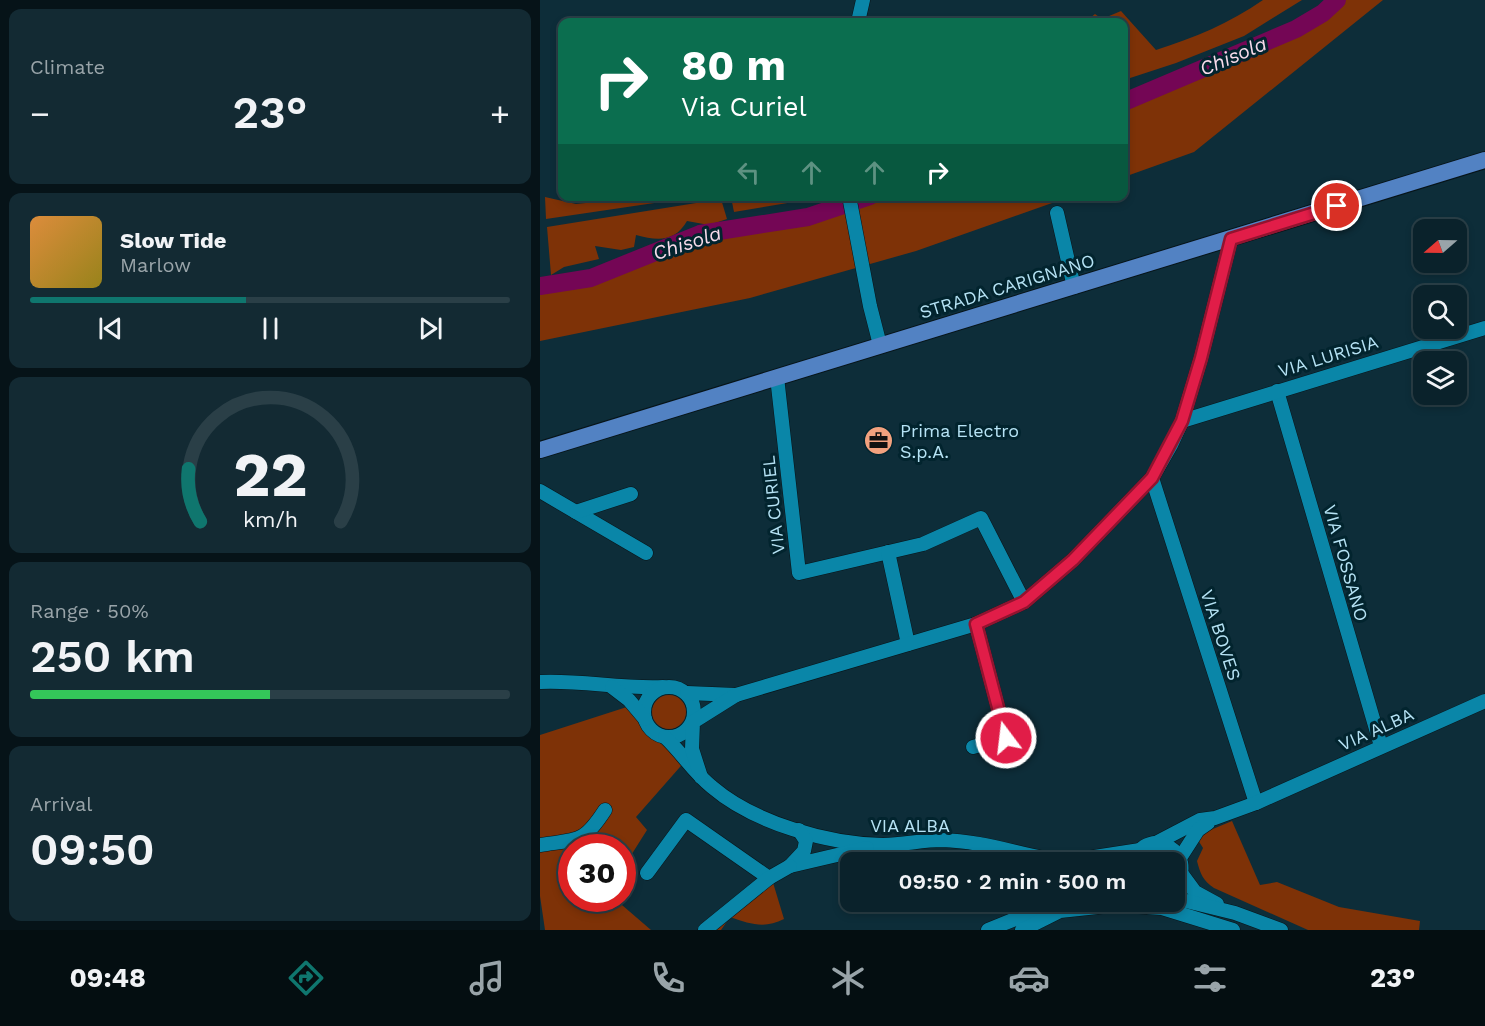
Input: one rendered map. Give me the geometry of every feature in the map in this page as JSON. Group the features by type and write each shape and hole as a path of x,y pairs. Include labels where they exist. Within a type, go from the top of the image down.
{"main road":[{"name":"STRADA CARIGNANO","path":"540,450 1485,160"}],"street":[{"path":"859,18 863,0"},
{"path":"850,201 880,345"},
{"path":"1057,213 1074,287"},
{"path":"612,687 629,700 645,719 649,728 665,737 682,734 693,722 736,695 976,624 1024,602 1073,560 1152,478 1182,421 1201,358 1231,239"},
{"name":"VIA LURISIA","path":"1182,421 1485,328"},
{"name":"VIA CURIEL","path":"777,377 799,573 923,544 981,518 1024,602"},
{"name":"VIA FOSSANO","path":"1277,391 1381,746"},
{"name":"VIA BOVES","path":"1152,478 1256,803"},
{"path":"540,491 646,553"},
{"path":"576,512 631,494"},
{"path":"888,552 908,644"},
{"path":"973,747 1006,738 976,624"},
{"path":"540,681 580,681 612,687 665,687 677,688 687,693 736,695"},
{"path":"645,719 646,702 657,690 665,687"},
{"path":"687,693 693,702 692,749 701,777"},
{"name":"VIA ALBA","path":"1144,852 1200,820 1215,818 1256,803 1485,701"},
{"name":"VIA ALBA","path":"665,737 684,754 701,777 736,803 825,840 883,845 942,840 1018,852"},
{"path":"540,845 584,837 591,832 604,810"},
{"name":"VIA ALBA","path":"1184,852 1198,830 1215,818"},
{"path":"647,873 686,820 769,878"},
{"path":"705,930 769,878 789,866 804,851 806,841 799,830"},
{"path":"820,859 826,855 828,848 825,840"},
{"path":"1156,843 1170,847 1175,852"},
{"path":"789,866 883,845"},
{"path":"1185,884 1235,913"},
{"path":"1185,901 1235,913 1281,930"},
{"path":"1022,930 1060,911 1116,905 1162,908 1233,930"},
{"path":"988,930 1032,912"}],"shaded area":[{"path":"1263,0 1302,0 1244,36 1176,63 1128,79 1128,19 1156,50 1238,16"},
{"path":"1329,0 1383,0 1194,152 1128,176 1128,92 1296,29"},
{"path":"1121,11 1127,18 1104,18"},
{"path":"545,197 576,204 605,201 668,201 546,219"},
{"path":"709,201 722,201 727,219 709,225 687,221 677,233 665,238 636,235 634,247 621,250 595,246 599,259 564,267 551,275 547,227"},
{"path":"732,201 799,201 734,212"},
{"path":"858,201 1058,201 916,251 750,298 540,341 540,286 591,278 700,234 808,217"},
{"path":"669,695 681,700 686,712 681,724 669,729 657,724 652,712 657,700"},
{"path":"633,705 687,759 636,817 647,830 636,847 636,834 558,834 558,912 630,912 651,930 545,930 540,896 540,735"},
{"path":"1232,821 1260,885 1277,882 1339,907 1420,921 1419,930 1308,930 1214,888 1205,880 1199,869 1197,861 1203,848 1198,840 1208,831"},
{"path":"771,876 784,919 764,925 730,917 721,930 700,930"}],"waterway":[{"name":"Chisola","path":"1128,100 1296,29 1323,13 1337,0"},
{"name":"Chisola","path":"540,286 591,278 700,234 808,217 855,201"}],"place":[{"name":"Prima Electro S.p.A.","path":"879,440"}],"route":[{"path":"1006,738 976,624 1024,602 1073,560 1152,478 1182,421 1201,358 1231,239 1337,206"}]}
